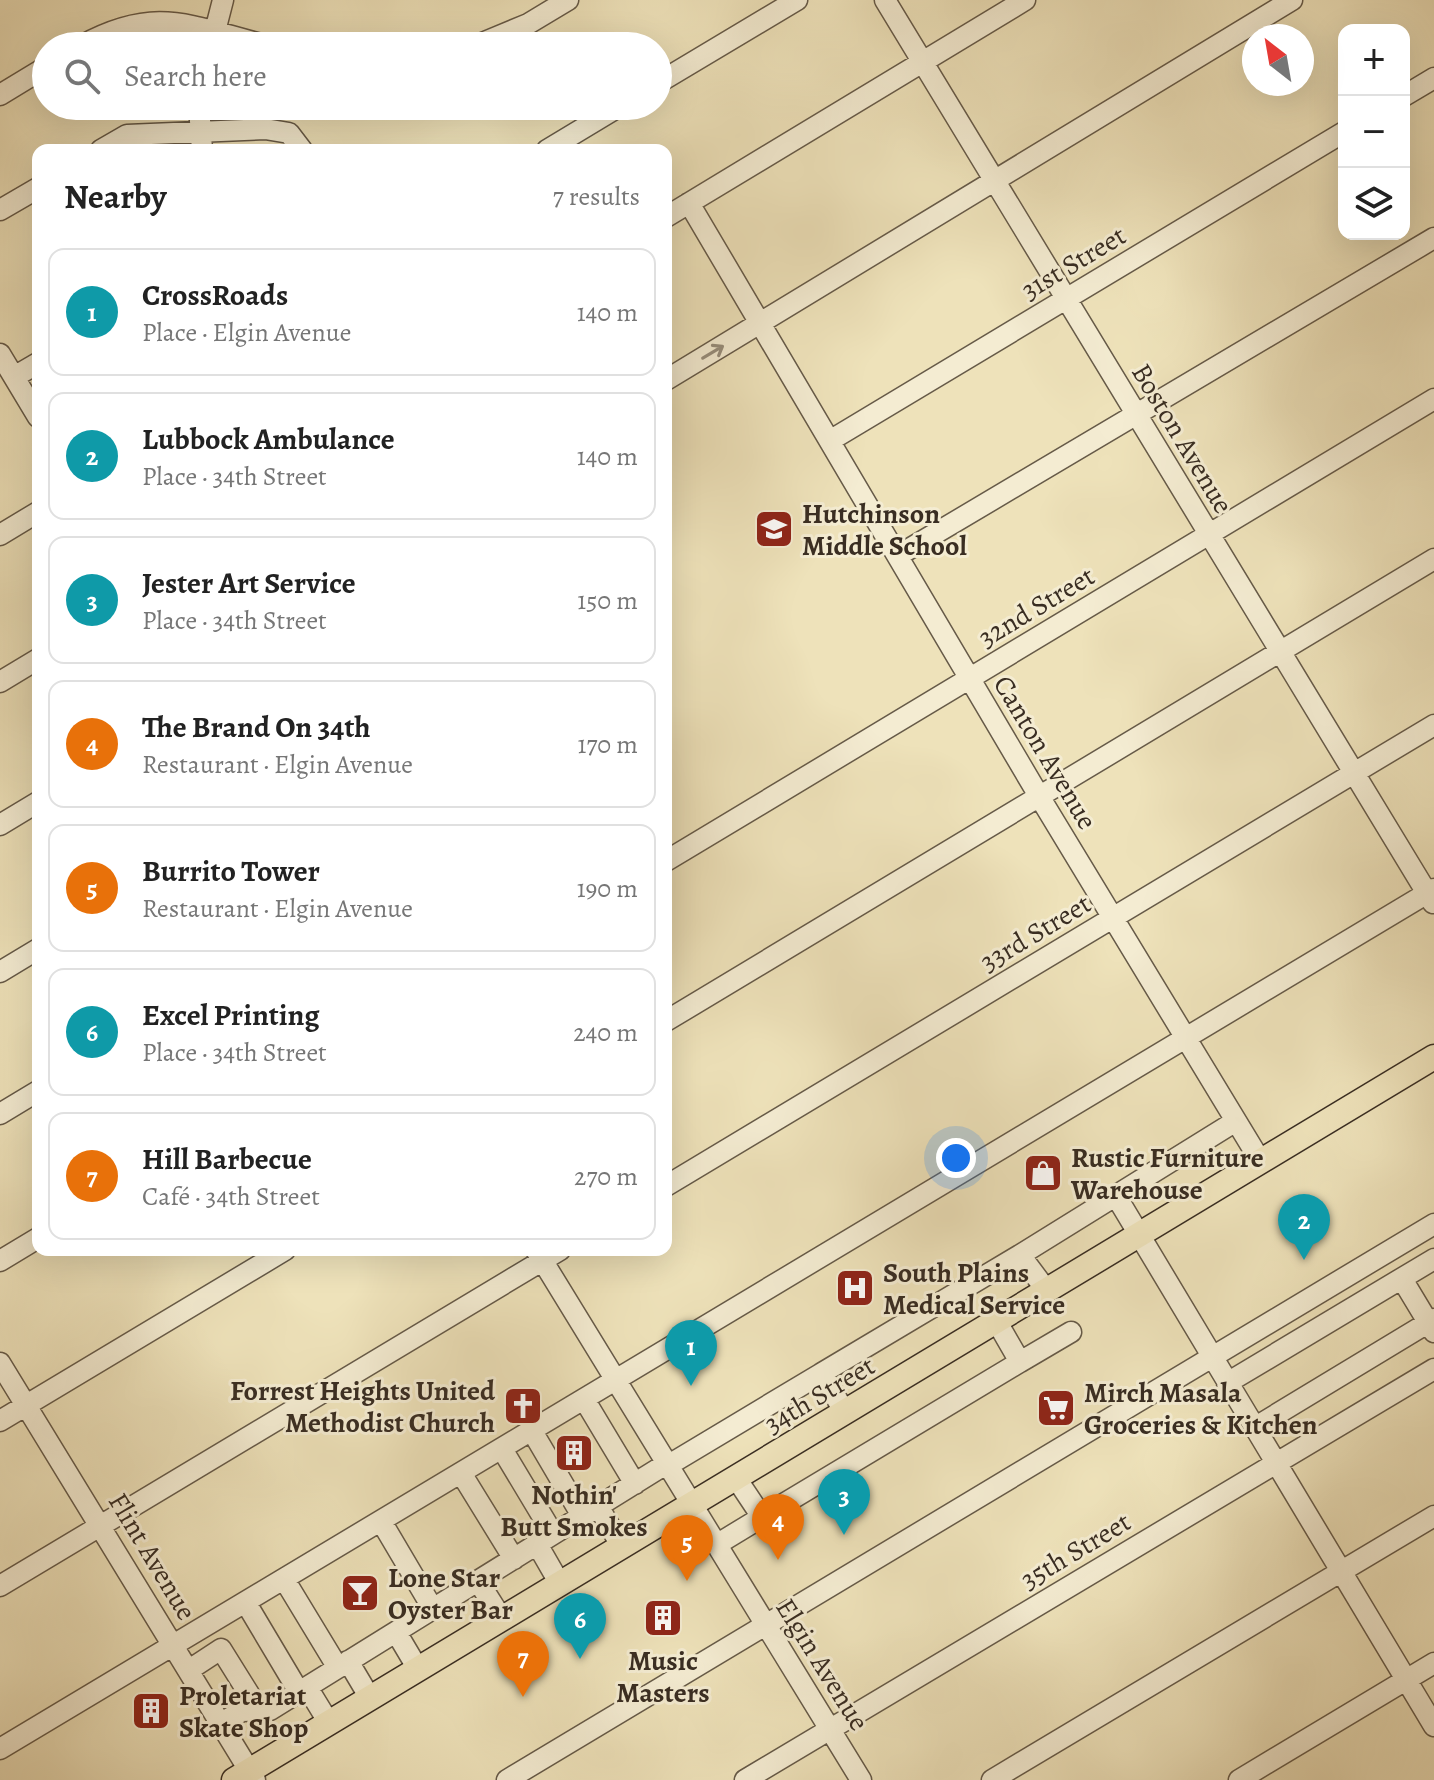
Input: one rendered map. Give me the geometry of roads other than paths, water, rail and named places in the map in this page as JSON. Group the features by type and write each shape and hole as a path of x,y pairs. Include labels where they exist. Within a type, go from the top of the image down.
{"main road":[{"name":"34th Street","path":"246,1777 370,1698 1434,1057"}],"street":[{"path":"215,32 223,0"},
{"path":"509,32 568,0"},
{"path":"672,75 797,0"},
{"name":"Boston Avenue","path":"885,0 1278,653 1432,896"},
{"path":"672,213 1025,0"},
{"path":"672,376 1292,0"},
{"path":"107,32 142,20 195,26 203,32"},
{"path":"0,95 32,76"},
{"path":"1410,92 1434,78"},
{"path":"200,120 201,140"},
{"path":"557,144 597,120"},
{"path":"111,144 127,135 201,140 265,129 289,133 297,144"},
{"name":"31st Street","path":"831,440 1338,136"},
{"path":"0,210 32,191"},
{"name":"Canton Avenue","path":"689,203 1039,796 1261,1162"},
{"path":"899,555 1137,418 1434,238"},
{"path":"0,354 10,384 32,410"},
{"path":"10,384 32,368"},
{"name":"32nd Street","path":"672,857 1434,399"},
{"path":"0,535 32,516"},
{"path":"672,1017 1434,559"},
{"path":"0,682 32,663"},
{"name":"33rd Street","path":"672,1182 1434,725"},
{"path":"0,825 32,806"},
{"path":"0,1749 1186,1039 1432,896"},
{"path":"0,972 32,953"},
{"path":"0,1114 32,1095"},
{"path":"221,1723 242,1711 270,1710 590,1511 1020,1255 1236,1121"},
{"path":"1116,1196 1434,1726"},
{"path":"507,1780 1434,1224"},
{"path":"0,1261 32,1242"},
{"path":"1020,1255 1047,1291"},
{"path":"0,1421 275,1256"},
{"path":"0,1586 541,1256"},
{"name":"Elgin Avenue","path":"548,1256 615,1381 861,1780"},
{"path":"1227,1383 1434,1259"},
{"path":"1254,1428 1432,1324 1402,1279"},
{"path":"997,1322 1020,1362"},
{"path":"716,1545 1071,1332"},
{"name":"Flint Avenue","path":"0,1363 221,1723 246,1777"},
{"name":"35th Street","path":"745,1780 1434,1369"},
{"path":"822,1373 845,1413"},
{"path":"584,1399 635,1484"},
{"path":"532,1431 590,1511 622,1547"},
{"path":"502,1449 545,1539 560,1584"},
{"path":"461,1473 514,1559"},
{"path":"736,1478 762,1517"},
{"path":"992,1780 1434,1516"},
{"path":"381,1521 433,1609"},
{"path":"284,1579 343,1665 370,1698"},
{"path":"478,1581 502,1619"},
{"path":"246,1603 303,1690 329,1723"},
{"path":"207,1626 259,1710"},
{"path":"396,1632 418,1669"},
{"path":"189,1670 221,1649"},
{"path":"1239,1780 1434,1663"}],"place":[{"name":"Hutchinson Middle School","path":"774,529"},
{"name":"Rustic Furniture Warehouse","path":"1043,1173"},
{"name":"Lubbock Ambulance","path":"1304,1260"},
{"name":"South Plains Medical Service","path":"855,1288"},
{"name":"CrossRoads","path":"691,1386"},
{"name":"Forrest Heights United Methodist Church","path":"523,1406"},
{"name":"Mirch Masala Groceries & Kitchen","path":"1056,1408"},
{"name":"Nothin' Butt Smokes","path":"574,1453"},
{"name":"Jester Art Service","path":"844,1535"},
{"name":"The Brand On 34th","path":"778,1560"},
{"name":"Burrito Tower","path":"687,1581"},
{"name":"Lone Star Oyster Bar","path":"360,1593"},
{"name":"Music Masters","path":"663,1618"},
{"name":"Excel Printing","path":"580,1659"},
{"name":"Hill Barbecue","path":"523,1697"},
{"name":"Proletariat Skate Shop","path":"151,1711"}]}
